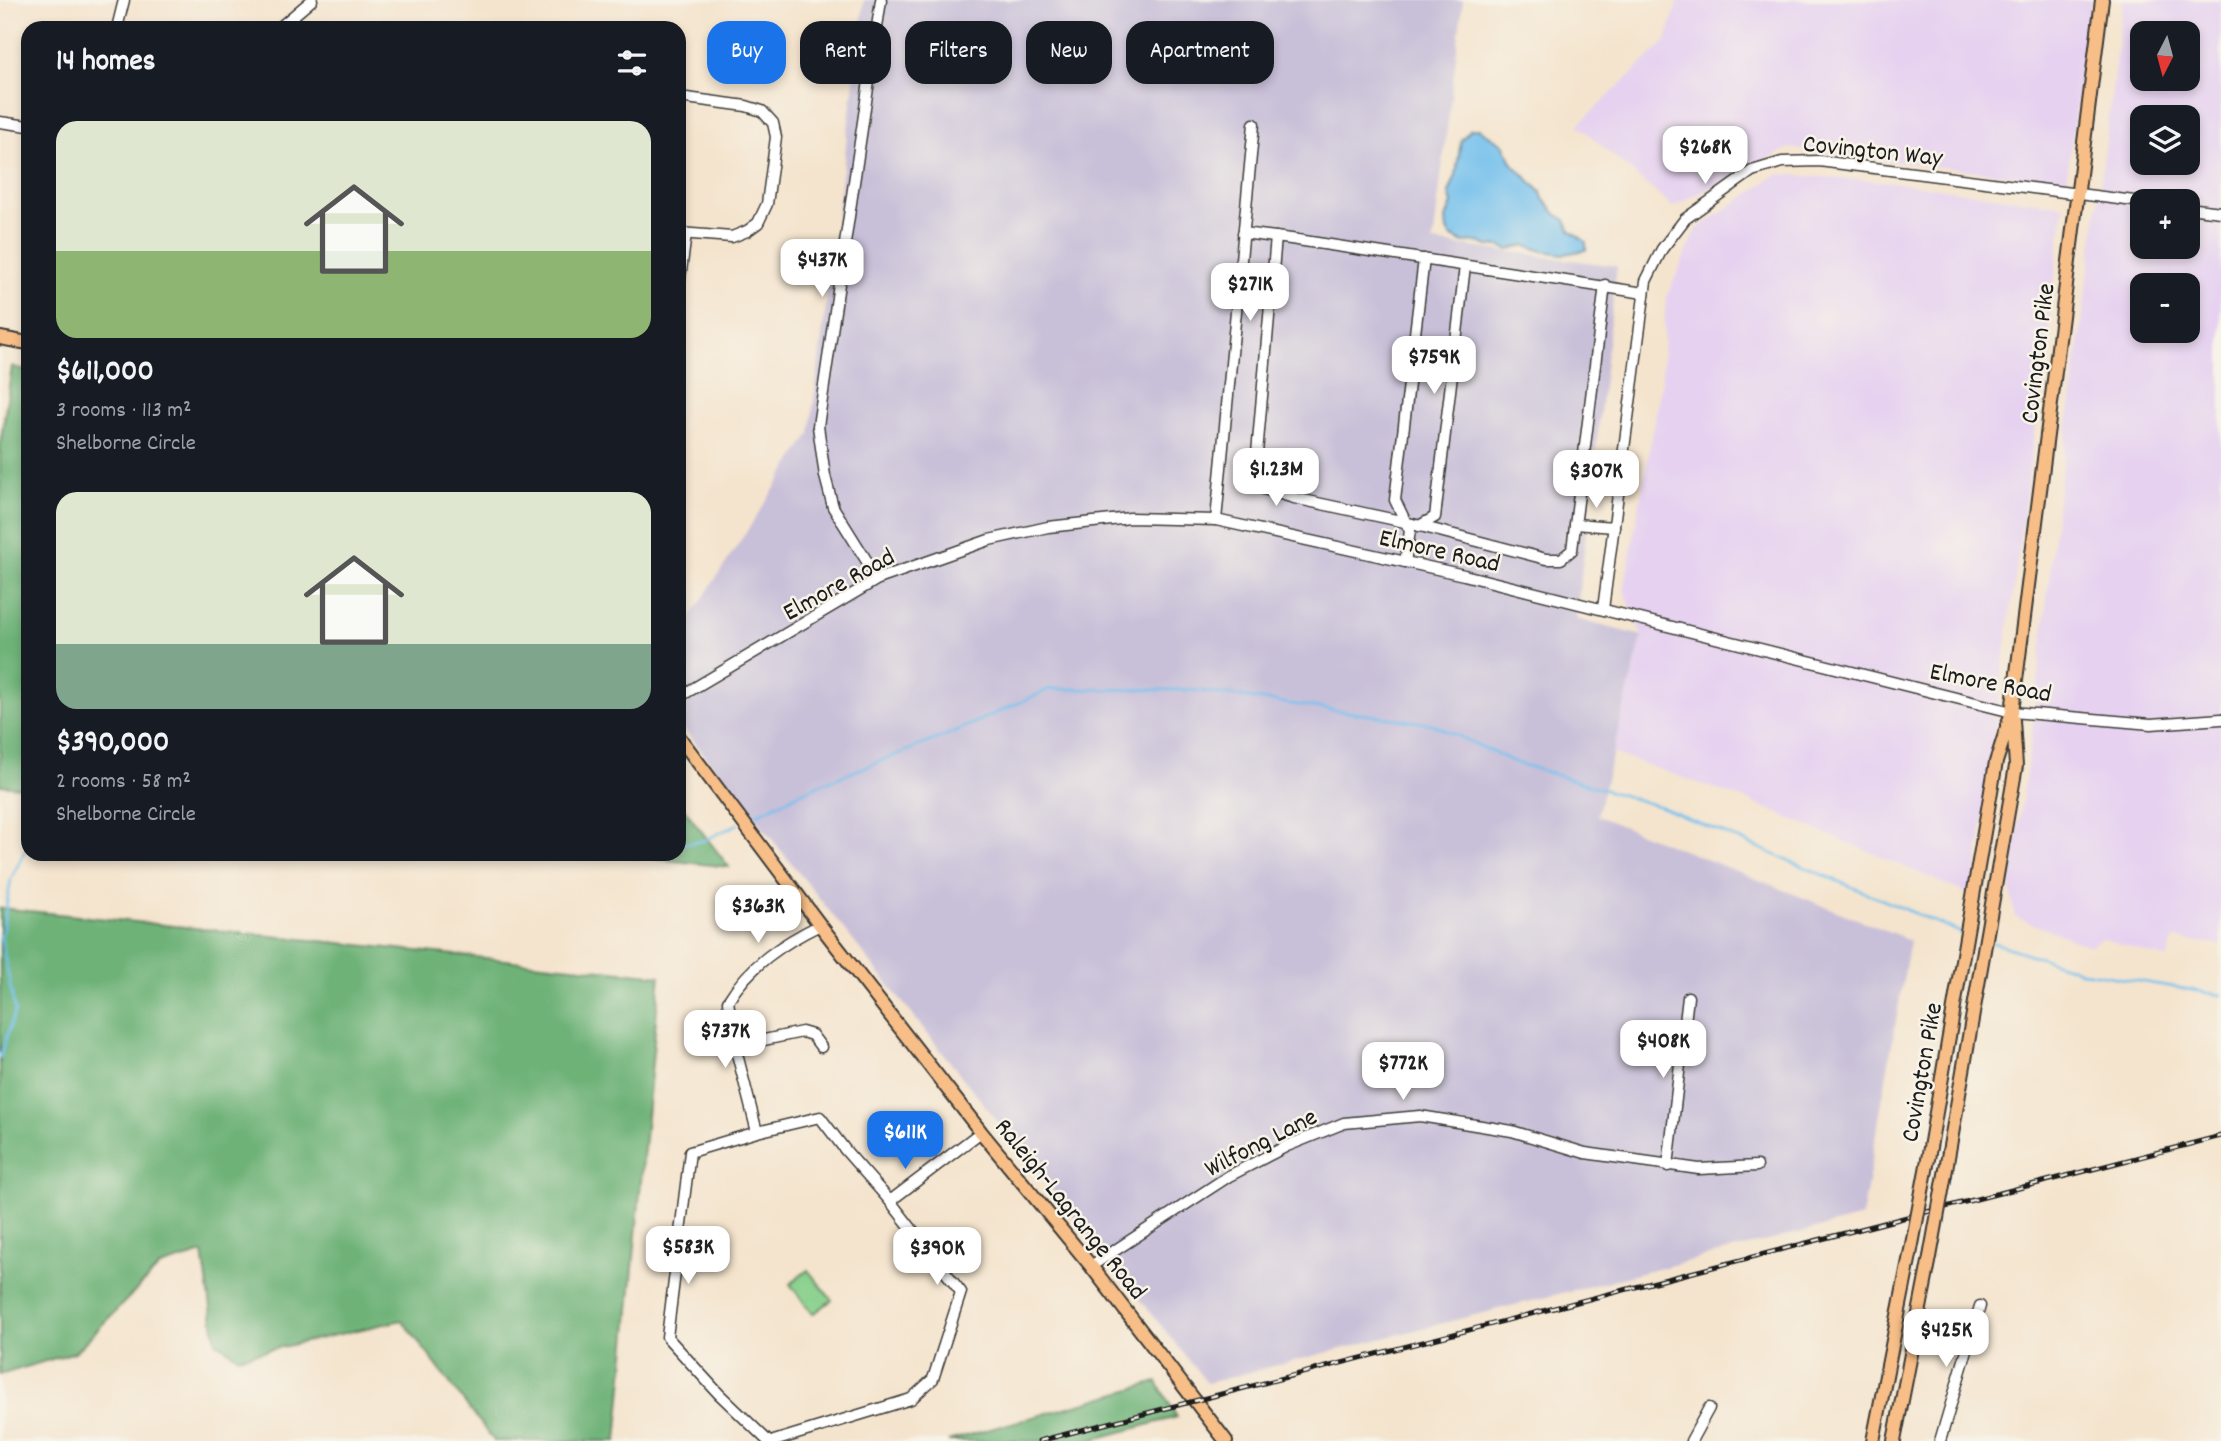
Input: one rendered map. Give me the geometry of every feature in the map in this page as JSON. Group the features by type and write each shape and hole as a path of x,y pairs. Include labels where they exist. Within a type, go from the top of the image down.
{"main road":[{"name":"Covington Pike","path":"1873,1441 1927,1166 1996,762 2012,712 2102,0"},
{"path":"0,338 21,342"},
{"name":"Covington Pike","path":"1894,1441 1930,1257 2017,766 2012,712"},
{"name":"Raleigh-Lagrange Road","path":"686,746 820,925 981,1132 1091,1266 1226,1441"}],"street":[{"path":"119,21 124,0"},
{"path":"287,21 312,0"},
{"path":"878,579 833,507 818,426 881,0"},
{"path":"686,98 746,106 762,111 773,123 775,151 767,204 758,223 747,232 732,237 686,234"},
{"path":"0,122 21,125"},
{"path":"1216,520 1254,124"},
{"name":"Covington Way","path":"1603,609 1646,281 1662,249 1685,219 1761,167 1782,162 1819,161 2130,201"},
{"path":"2200,209 2221,212"},
{"path":"1243,233 1605,285 1644,293"},
{"path":"1276,237 1255,476 1264,489 1546,559 1561,559 1572,550 1605,285"},
{"path":"1405,562 1407,526 1395,500 1424,259"},
{"path":"1420,526 1435,517 1465,266"},
{"name":"Elmore Road","path":"686,693 878,579 989,540 1048,527 1130,517 1216,520 1603,609 2012,712 2151,724 2221,719"},
{"path":"1575,524 1614,527"},
{"path":"757,1132 735,1046 728,1001 755,966 782,946 820,925"},
{"path":"1668,1166 1688,997"},
{"path":"735,1046 802,1032 812,1035 821,1047"},
{"name":"Wilfong Lane","path":"1091,1266 1229,1176 1287,1146 1344,1122 1420,1116 1512,1131 1585,1153 1668,1166 1699,1169 1758,1166"},
{"path":"768,1441 719,1394 667,1337 690,1152 820,1117 961,1292 933,1379 911,1399 775,1441"},
{"path":"890,1201 981,1132"},
{"path":"1940,1441 1980,1306"},
{"path":"1691,1441 1709,1408"}],"shaded area":[{"path":"864,0 1463,0 1433,242 1617,266 1576,619 1642,636 1597,816 1910,940 1862,1217 1207,1383 686,732 686,624 810,434 854,84 891,84 891,21 861,21"},
{"path":"1678,0 2091,0 2066,182 1789,148 1672,207 1578,125 1666,41"},
{"path":"2123,0 2221,0 2221,945 2174,939 2167,959 2102,938 2090,946 2015,917 2010,884 2033,725 2060,482"},
{"path":"1778,174 1893,182 2064,206 1973,896 1749,801 1613,753 1642,636 1624,590 1661,385 1666,298 1697,229"}],"green space":[{"path":"12,366 21,369 21,787 0,785 0,445"},
{"path":"686,811 729,867 675,861 686,861"},
{"path":"0,908 660,976 617,1441 494,1441 402,1320 238,1357 216,1342 203,1253 160,1266 75,1352 0,1375"},
{"path":"808,1270 832,1300 813,1314 790,1284"},
{"path":"1157,1382 1177,1417 1087,1441 948,1441"}],"water":[{"path":"1471,129 1479,129 1503,144 1513,164 1541,192 1543,199 1556,214 1566,220 1570,230 1586,242 1586,250 1564,254 1525,245 1509,250 1478,242 1464,243 1450,236 1446,218 1452,204 1449,193 1456,175 1461,140"}],"waterway":[{"path":"747,819 809,789 947,735 1050,689 1192,690 1432,724 1514,762 1661,807 1962,933"},
{"path":"686,843 703,841 738,824"},
{"path":"0,1057 15,1011 1,938 11,879 21,858"},
{"path":"1988,941 2084,972 2221,995"}],"railway":[{"path":"1039,1441 2221,1136"}]}
